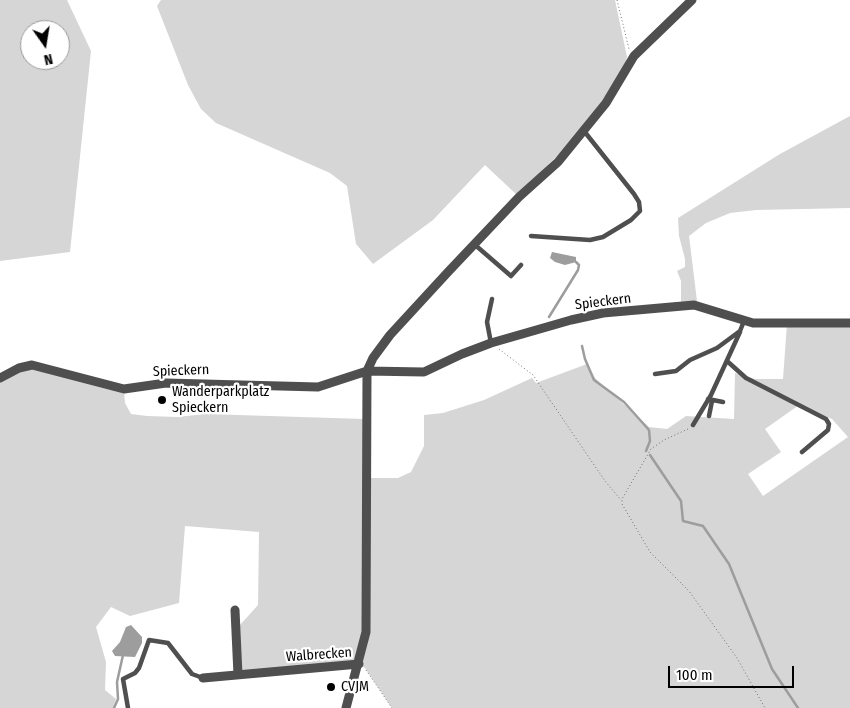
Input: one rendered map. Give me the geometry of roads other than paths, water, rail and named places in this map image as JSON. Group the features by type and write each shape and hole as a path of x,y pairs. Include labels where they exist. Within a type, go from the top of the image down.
{"street":[{"path":"359,664 365,641 367,616 367,371 373,358 390,335 474,244 519,197 558,162 614,91 634,56 692,0"},
{"name":"Spieckern","path":"0,378 19,368 32,365 124,389 166,382 311,387 337,382 367,371 420,373 493,342 594,314 682,306 705,307 744,320 776,324 850,322"},
{"path":"235,610 238,675"},
{"name":"Walbrecken","path":"203,678 359,664 346,708"}],"lane":[{"path":"531,236 590,240 603,237 631,220 640,211 639,202 634,194 584,131"},
{"path":"474,244 511,276 521,266"},
{"path":"492,299 487,314 493,342"},
{"path":"693,425 710,400 744,320"},
{"path":"655,374 676,371 740,331"},
{"path":"727,361 746,378 826,419 829,424 828,430 802,452"},
{"path":"710,400 724,402"},
{"path":"709,416 710,400"},
{"path":"128,708 123,679 136,673 149,640 168,644 192,674 203,678"}],"waterway":[{"path":"549,317 578,270 579,265 576,262"},
{"path":"582,346 594,380 624,402 649,430 650,441 646,451"},
{"path":"650,455 681,501 683,521 703,526 729,564 772,669 798,708"},
{"path":"114,708 118,699 117,682 123,655"}],"place":[{"name":"Wanderparkplatz Spieckern","path":"162,400"},
{"name":"CVJM","path":"331,687"}]}
